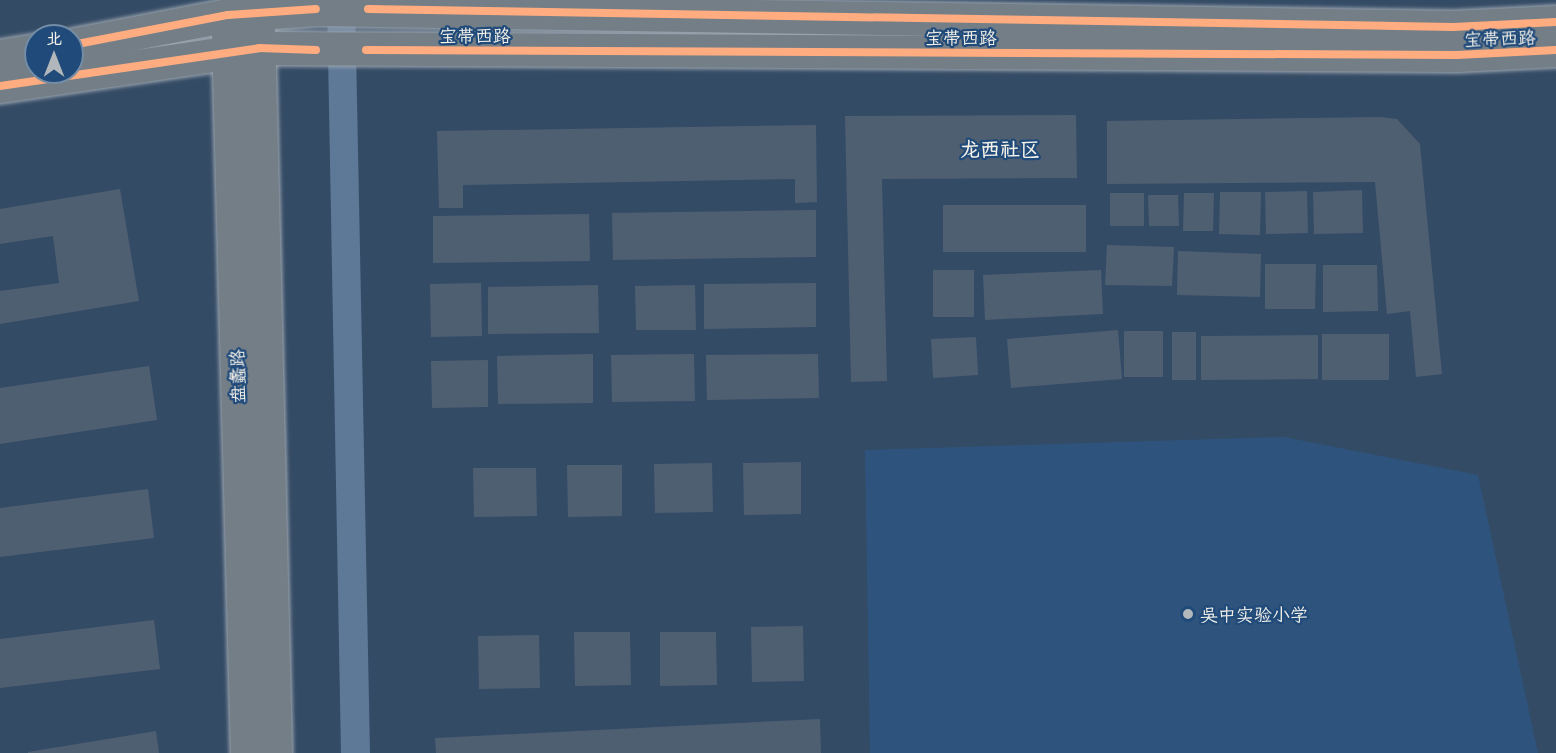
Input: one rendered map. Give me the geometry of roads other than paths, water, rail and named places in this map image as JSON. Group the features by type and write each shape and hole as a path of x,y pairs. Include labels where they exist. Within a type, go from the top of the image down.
{"main road":[{"name":"宝带西路","path":"84,42 242,7 1452,27 1556,22"},
{"name":"盘蠡路","path":"242,7 274,753"},
{"name":"宝带西路","path":"0,86 244,50 1445,55 1556,50"},
{"name":"盘蠡路","path":"244,50 247,753"},
{"path":"0,56 24,53"}],"place":[{"name":"吴中实验小学","path":"1188,614"}],"district":[{"name":"龙西社区","path":"1000,148"}]}
